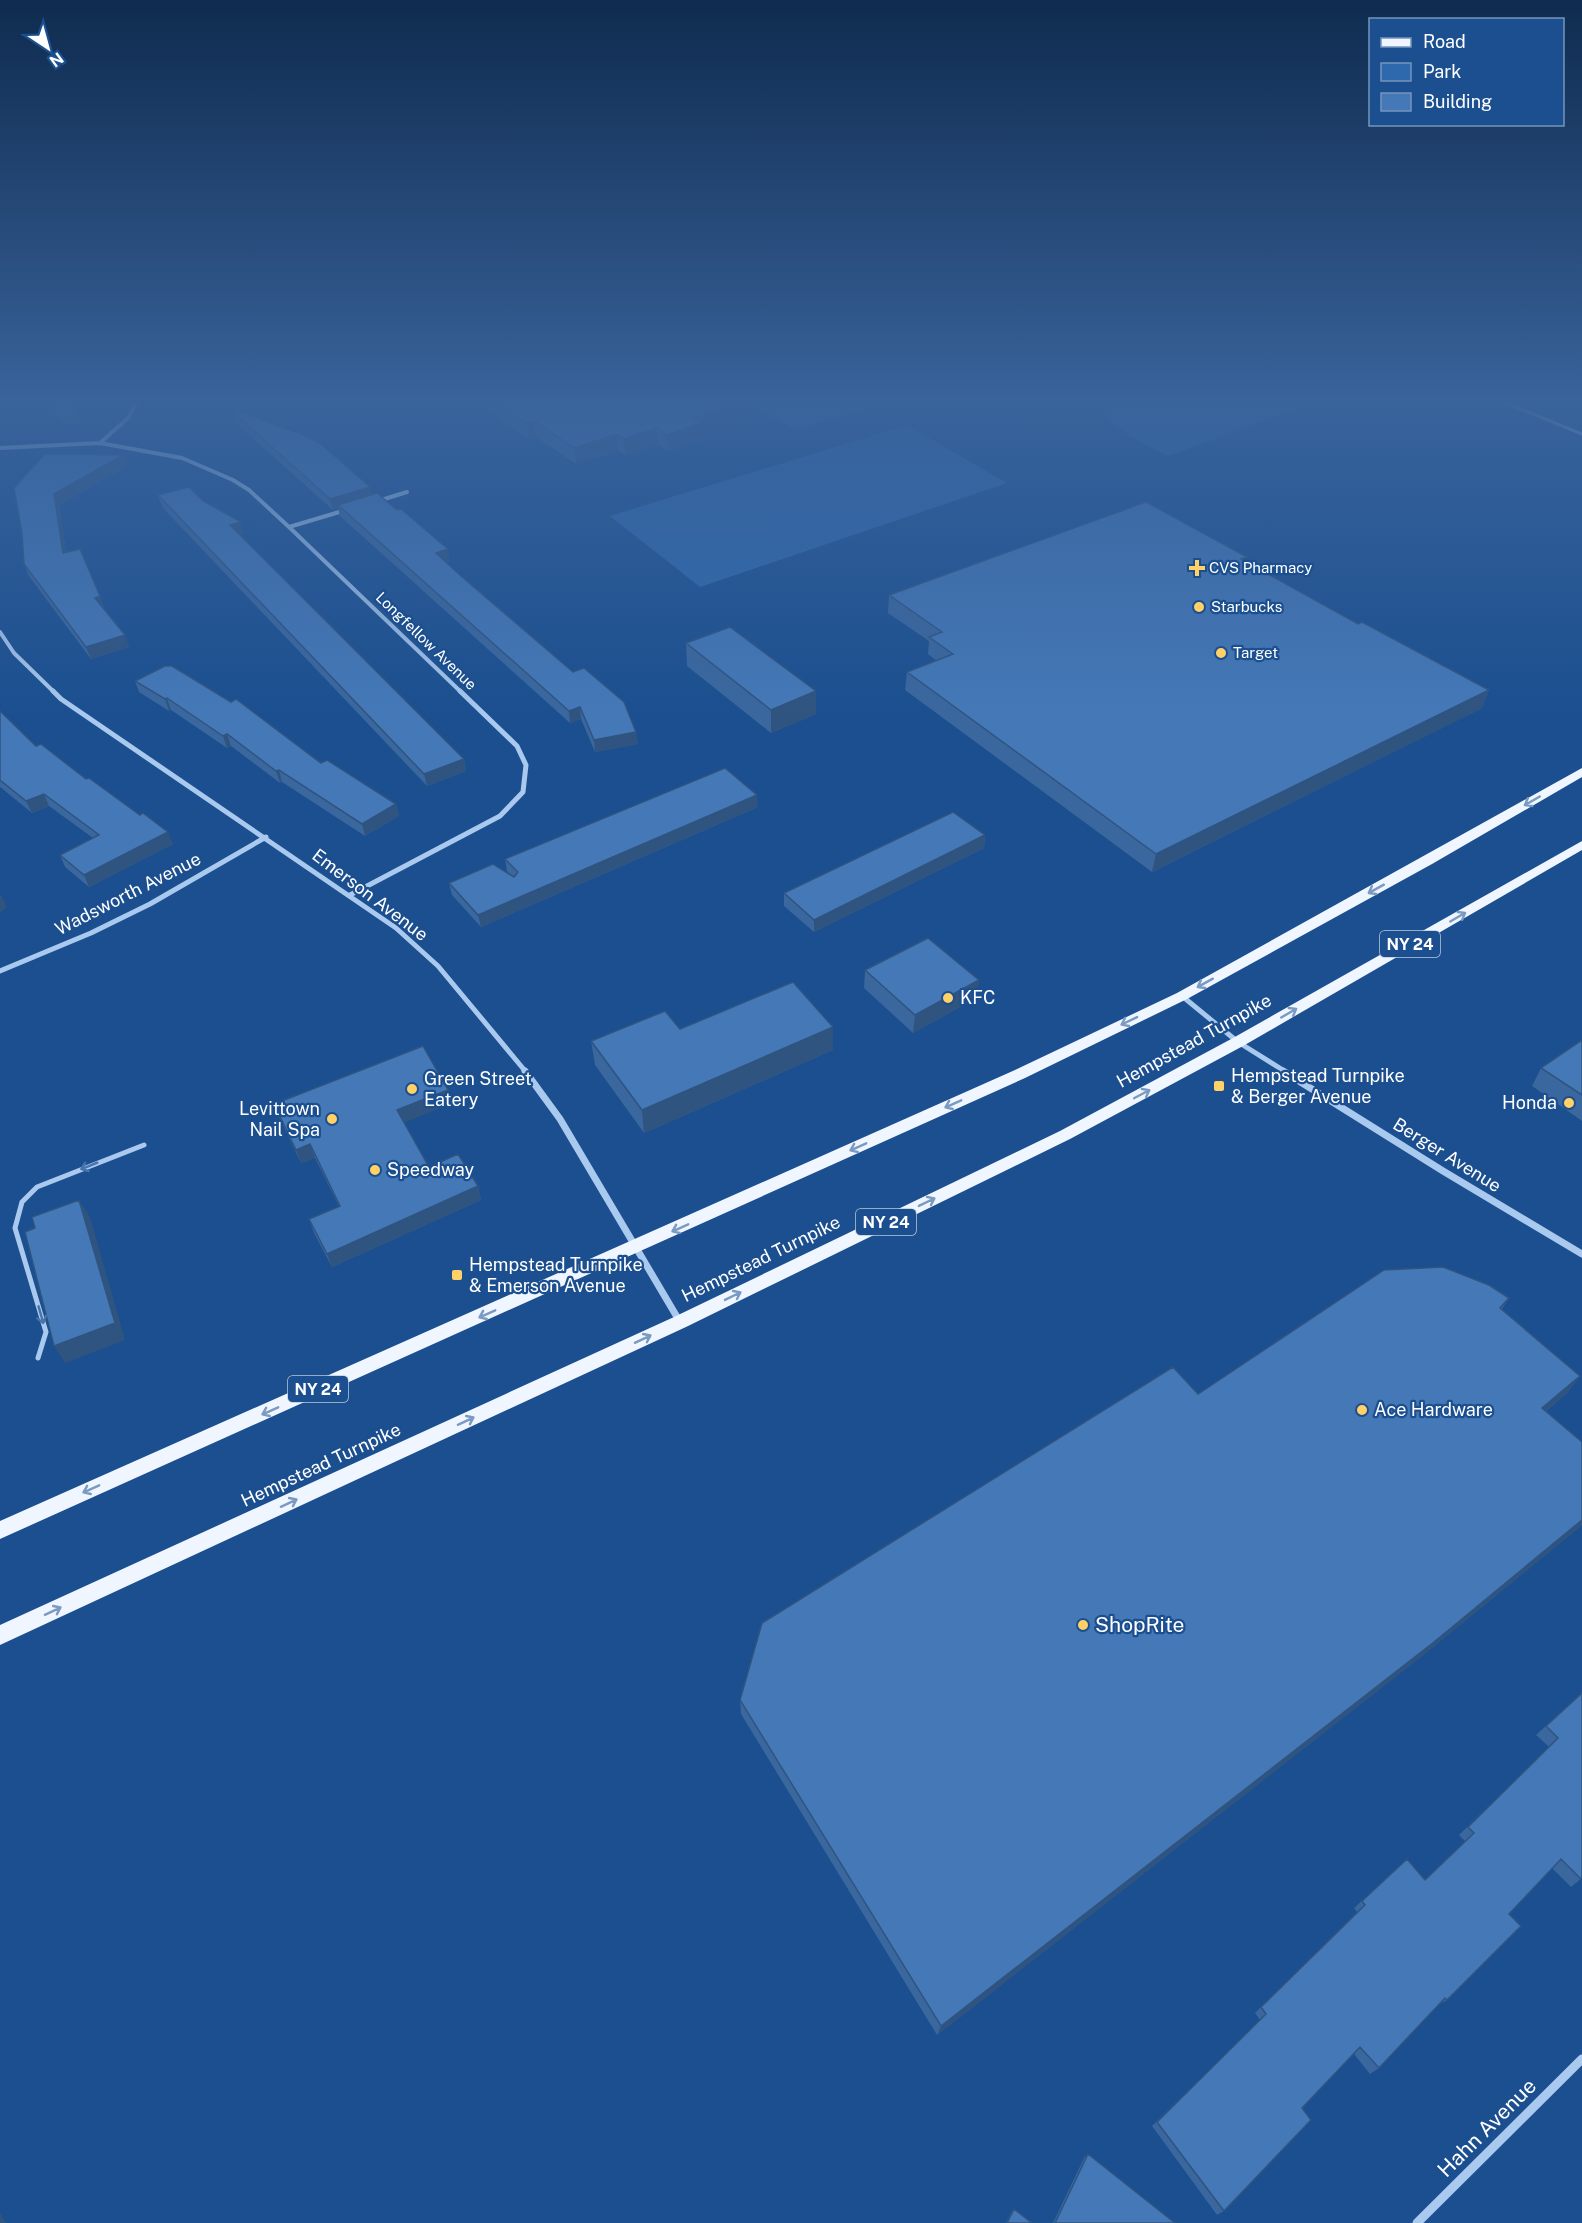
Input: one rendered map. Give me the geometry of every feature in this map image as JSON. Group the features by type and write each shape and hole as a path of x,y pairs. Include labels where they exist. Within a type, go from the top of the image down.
{"main road":[{"name":"NY 24","path":"0,1530 636,1248 985,1090 1182,996 1428,861 1582,772"},
{"name":"Hempstead Turnpike","path":"0,1635 680,1322 1065,1135 1238,1042 1582,846"}],"street":[{"name":"Longfellow Avenue","path":"266,506 508,735 517,746 526,765 523,792 500,816 350,895"},
{"path":"289,527 353,508"},
{"name":"Emerson Avenue","path":"0,632 14,653 61,699 350,895 396,928 436,964 482,1017 560,1119 680,1322"},
{"name":"Wadsworth Avenue","path":"0,971 111,923 266,837"},
{"name":"Berger Avenue","path":"1182,996 1238,1042 1443,1171 1582,1254"},
{"name":"Hahn Avenue","path":"1417,2223 1582,2059"}],"lane":[{"path":"38,1358 46,1332 15,1228 22,1202 37,1187 144,1144"}],"green space":[{"path":"643,506 940,506 700,587 610,516"}],"building":[{"path":"17,506 56,506 63,553 80,549 100,596 95,598 125,635 86,647 24,564"},
{"path":"168,506 212,506 241,522 230,525 464,759 424,774"},
{"path":"339,506 392,506 397,510 401,509 448,549 436,553 461,576 573,672 584,668 624,702 636,732 594,740 580,707 569,711"},
{"path":"1136,506 1153,506 1247,557 1241,559 1358,624 1362,622 1489,690 1156,854 907,672 953,654 929,637 942,632 889,595"},
{"path":"730,627 816,691 771,710 686,643"},
{"path":"165,666 172,666 231,702 236,699 321,763 327,760 396,804 362,824 279,770 276,771 227,734 223,736 167,698 165,699 135,681"},
{"path":"0,711 36,746 41,744 86,779 89,778 168,832 84,875 60,855 99,835 44,794 26,801 0,780"},
{"path":"725,768 757,795 478,915 449,883 493,864 514,877 518,872 505,859"},
{"path":"953,812 985,835 814,920 784,893"},
{"path":"928,938 979,980 915,1015 865,970"},
{"path":"793,982 833,1027 642,1110 591,1041 665,1011 680,1029"},
{"path":"1582,1040 1582,1095 1541,1068"},
{"path":"423,1046 448,1090 397,1110 429,1167 458,1154 478,1186 327,1254 309,1219 340,1206 310,1144 296,1150 274,1104"},
{"path":"79,1200 115,1323 54,1346 25,1232 35,1228 32,1217"},
{"path":"1443,1267 1489,1285 1509,1298 1500,1308 1580,1376 1542,1408 1582,1442 1582,1520 1434,1642 941,2026 740,1700 762,1623 1173,1367 1198,1394 1384,1270"},
{"path":"1582,1693 1582,1878 1561,1859 1509,1914 1521,1926 1447,2000 1445,1998 1379,2068 1360,2047 1302,2108 1311,2120 1224,2211 1157,2122 1266,2014 1261,2007 1365,1905 1362,1901 1407,1859 1425,1880 1474,1833 1468,1827 1558,1738 1546,1726"},
{"path":"1088,2154 1175,2223 1055,2223"},
{"path":"1014,2209 1032,2223 1007,2223"}],"place":[{"name":"CVS Pharmacy","path":"1197,568"},
{"name":"Starbucks","path":"1199,607"},
{"name":"Target","path":"1221,653"},
{"name":"KFC","path":"948,998"},
{"name":"Hempstead Turnpike & Berger Avenue","path":"1219,1086"},
{"name":"Green Street Eatery","path":"412,1089"},
{"name":"Honda","path":"1569,1103"},
{"name":"Levittown Nail Spa","path":"332,1119"},
{"name":"Speedway","path":"375,1170"},
{"name":"Hempstead Turnpike & Emerson Avenue","path":"457,1275"},
{"name":"Ace Hardware","path":"1362,1410"},
{"name":"ShopRite","path":"1083,1625"}]}
